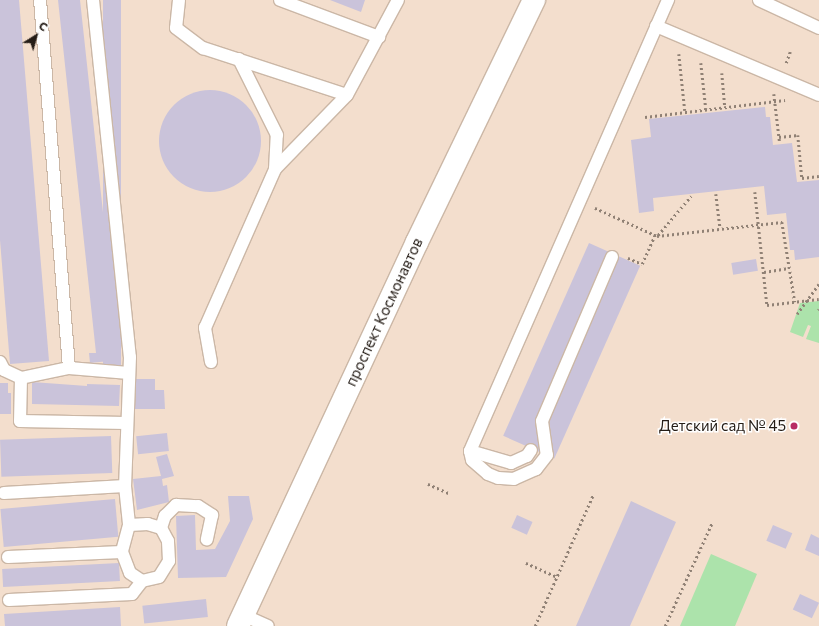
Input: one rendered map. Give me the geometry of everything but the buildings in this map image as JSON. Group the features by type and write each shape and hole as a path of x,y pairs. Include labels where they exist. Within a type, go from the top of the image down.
{"street":[{"name":"проспект Космонавтов","path":"240,621 417,242 534,0"}],"lane":[{"path":"40,0 69,368"},
{"path":"93,0 130,357 126,423 125,486 129,525 122,552 130,573 142,581"},
{"path":"179,0 176,28 203,48 347,95"},
{"path":"280,0 379,38"},
{"path":"275,168 347,95 379,38 398,0"},
{"path":"612,257 542,421 541,427 547,449 542,462 536,469 514,479 498,478 472,460 470,451 668,0"},
{"path":"759,0 819,28"},
{"path":"656,26 819,95"},
{"path":"211,362 205,328 275,168 278,135 239,59"},
{"path":"0,362 4,370 21,378 69,368 130,373"},
{"path":"21,378 20,421 126,423"},
{"path":"470,451 511,464 527,456 531,450"},
{"path":"4,493 125,486"},
{"path":"161,528 165,516 176,505 198,506 212,515 207,540"},
{"path":"9,600 132,594 142,581 159,577 169,560 168,541 161,528 148,524 129,525"},
{"path":"8,557 122,552"},
{"path":"240,621 268,626"}],"path":[{"path":"679,53 685,112"},
{"path":"701,63 706,109"},
{"path":"722,72 725,106"},
{"path":"645,117 725,106 787,100"},
{"path":"780,137 798,136 802,178 819,176"},
{"path":"755,192 760,224 767,305 819,299"},
{"path":"716,194 720,229"},
{"path":"636,262 642,264 656,235 691,196"},
{"path":"594,207 656,235 782,222 795,302"},
{"path":"764,272 789,268"},
{"path":"797,314 819,284"},
{"path":"428,484 450,494"},
{"path":"535,626 593,495"},
{"path":"666,626 712,523"},
{"path":"526,563 557,577"}],"green space":[{"path":"819,301 819,343 806,339 811,326 808,325 803,337 790,332 800,303"},
{"path":"711,554 757,574 735,626 680,626"}],"place":[{"name":"Детский сад № 45","path":"794,426"}]}
